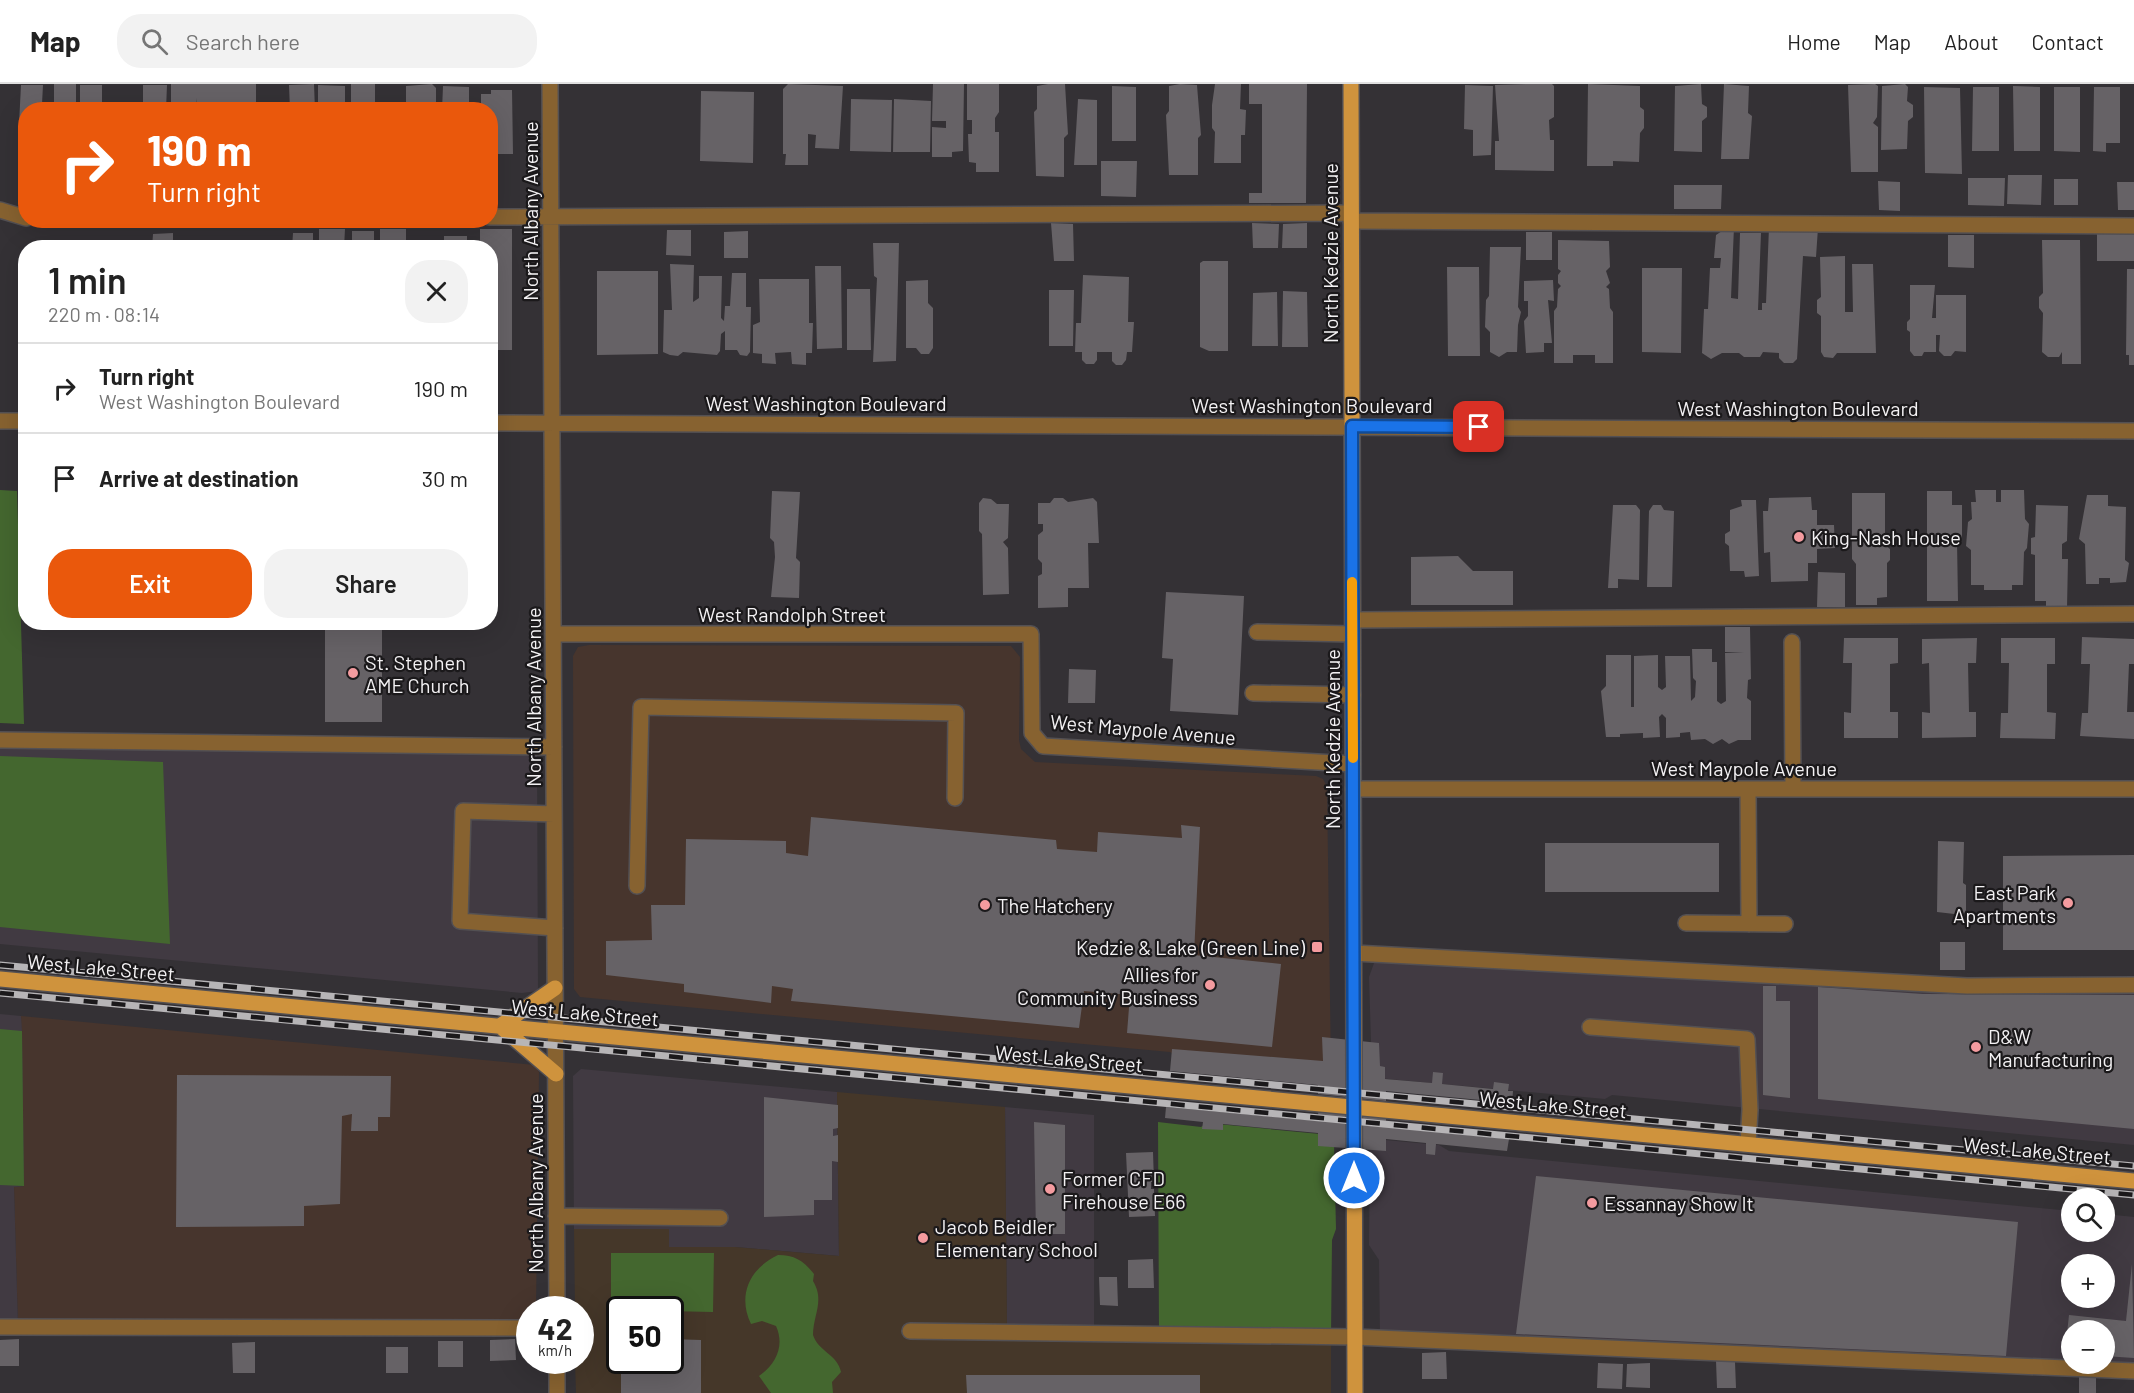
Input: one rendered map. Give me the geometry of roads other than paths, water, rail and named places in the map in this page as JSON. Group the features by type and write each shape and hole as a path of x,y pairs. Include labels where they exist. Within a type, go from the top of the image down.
{"main road":[{"name":"North Kedzie Avenue","path":"1351,84 1355,1393"},
{"name":"West Lake Street","path":"0,979 2134,1180"},
{"path":"555,988 500,1026 555,1074"}],"street":[{"name":"North Albany Avenue","path":"550,84 556,1296"},
{"path":"0,210 18,216"},
{"path":"498,217 1351,217 2134,226"},
{"path":"0,421 18,421"},
{"name":"West Washington Boulevard","path":"498,423 2134,431"},
{"path":"1257,632 1353,627 2134,614"},
{"name":"West Randolph Street","path":"553,634 1031,634"},
{"name":"West Maypole Avenue","path":"1031,634 1032,733 1043,746 1353,764"},
{"path":"1792,642 1793,789"},
{"path":"1254,693 1353,695"},
{"path":"637,886 641,707 956,713 955,798"},
{"path":"0,740 554,747"},
{"name":"West Maypole Avenue","path":"1353,789 2134,789"},
{"path":"1748,789 1749,924"},
{"path":"554,813 463,812 460,921 555,928"},
{"path":"1686,923 1785,924"},
{"path":"1354,953 1967,986 2134,985"},
{"path":"1590,1027 1747,1040 1750,1110 1748,1144"},
{"path":"556,1216 720,1218"},
{"path":"0,1327 516,1328"},
{"path":"910,1332 1355,1337 2134,1371"},
{"path":"557,1374 557,1393"}],"railway":[{"path":"0,965 2134,1166"},
{"path":"0,993 2134,1195"}],"place":[{"name":"King-Nash House","path":"1799,537"},
{"name":"St. Stephen AME Church","path":"353,673"},
{"name":"East Park Apartments","path":"2068,903"},
{"name":"The Hatchery","path":"985,905"},
{"name":"Kedzie & Lake (Green Line)","path":"1317,947"},
{"name":"Allies for Community Business","path":"1210,985"},
{"name":"D&W Manufacturing","path":"1976,1047"},
{"name":"Former CFD Firehouse E66","path":"1050,1189"},
{"name":"Essannay Show It","path":"1592,1203"},
{"name":"Jacob Beidler Elementary School","path":"923,1238"}]}
